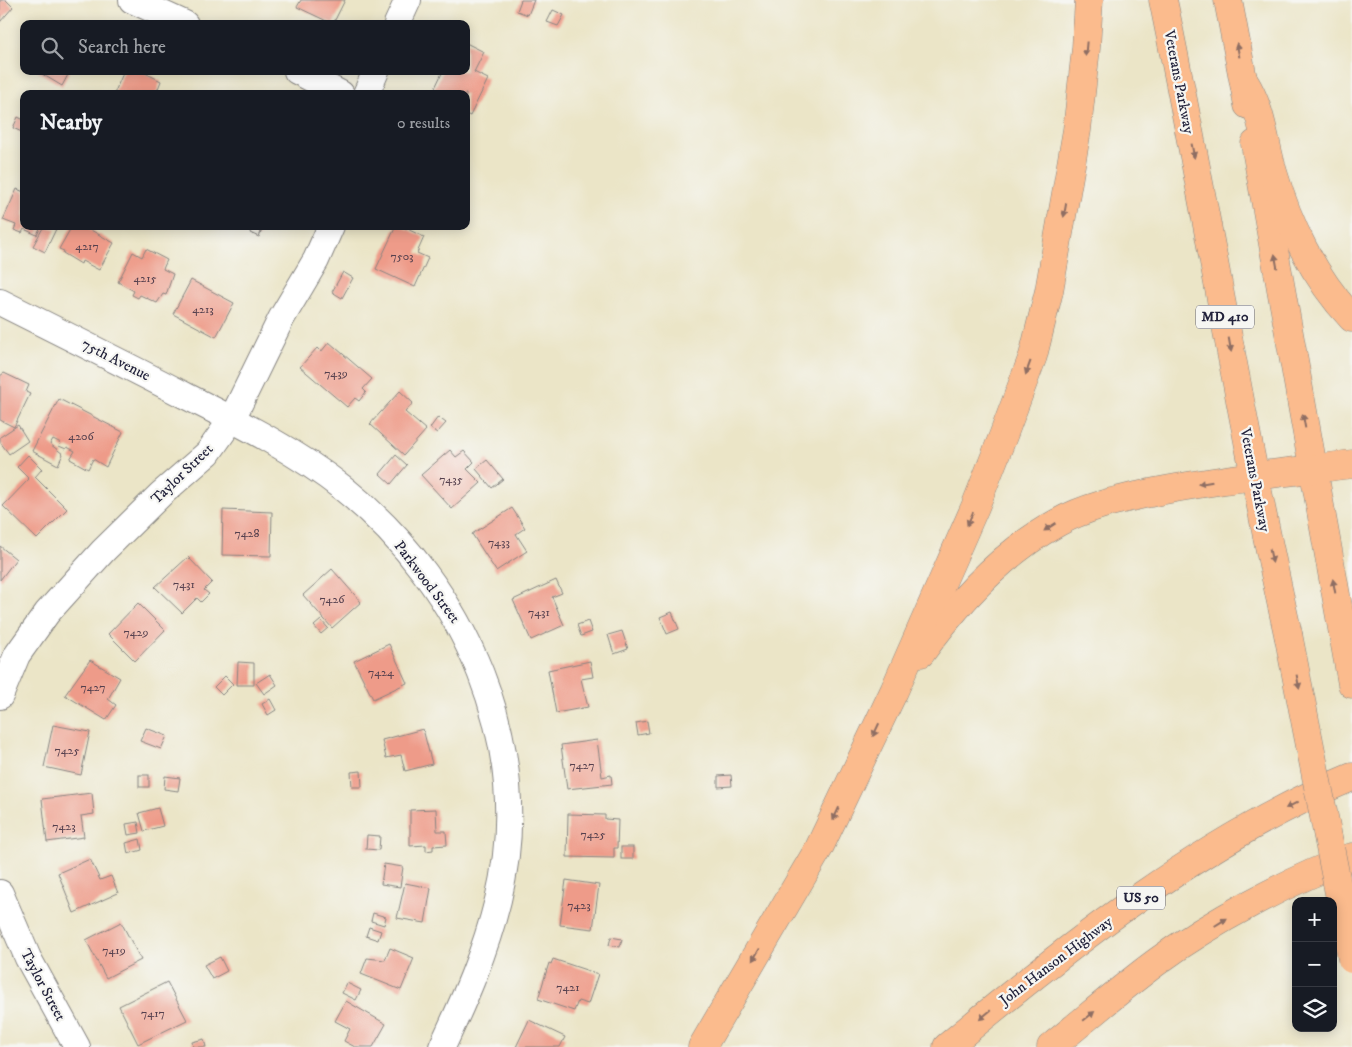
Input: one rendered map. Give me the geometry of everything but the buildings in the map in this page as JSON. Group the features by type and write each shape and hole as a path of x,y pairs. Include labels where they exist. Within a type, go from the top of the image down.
{"main road":[{"path":"702,1047 819,848 894,691 975,507 1033,356 1049,291 1066,203 1084,66 1089,0"},
{"name":"Veterans Parkway","path":"1162,0 1215,265 1253,476 1288,634 1352,959"},
{"path":"1228,0 1352,684"},
{"path":"1244,81 1255,99 1273,172 1292,229 1334,300 1352,318"},
{"path":"894,691 931,639 986,576 1017,548 1057,522 1094,506 1180,486 1352,464"},
{"name":"John Hanson Highway","path":"948,1047 1004,1000 1097,929 1171,877 1251,826 1352,777"},
{"path":"1051,1047 1158,961 1230,916 1288,885 1352,857"}],"street":[{"path":"132,0 177,20"},
{"path":"400,20 408,0"},
{"path":"305,75 334,90"},
{"path":"368,90 374,75"},
{"name":"Taylor Street","path":"0,696 17,655 47,613 110,545 161,494 208,453 232,419 281,319 316,260 329,230"},
{"name":"75th Avenue","path":"0,302 232,419"},
{"name":"Parkwood Street","path":"232,419 291,452 344,489 378,520 410,555 441,595 464,633 487,685 500,728 509,780 508,836 499,898 478,970 442,1047"},
{"name":"Taylor Street","path":"0,894 28,958 77,1047"}]}
